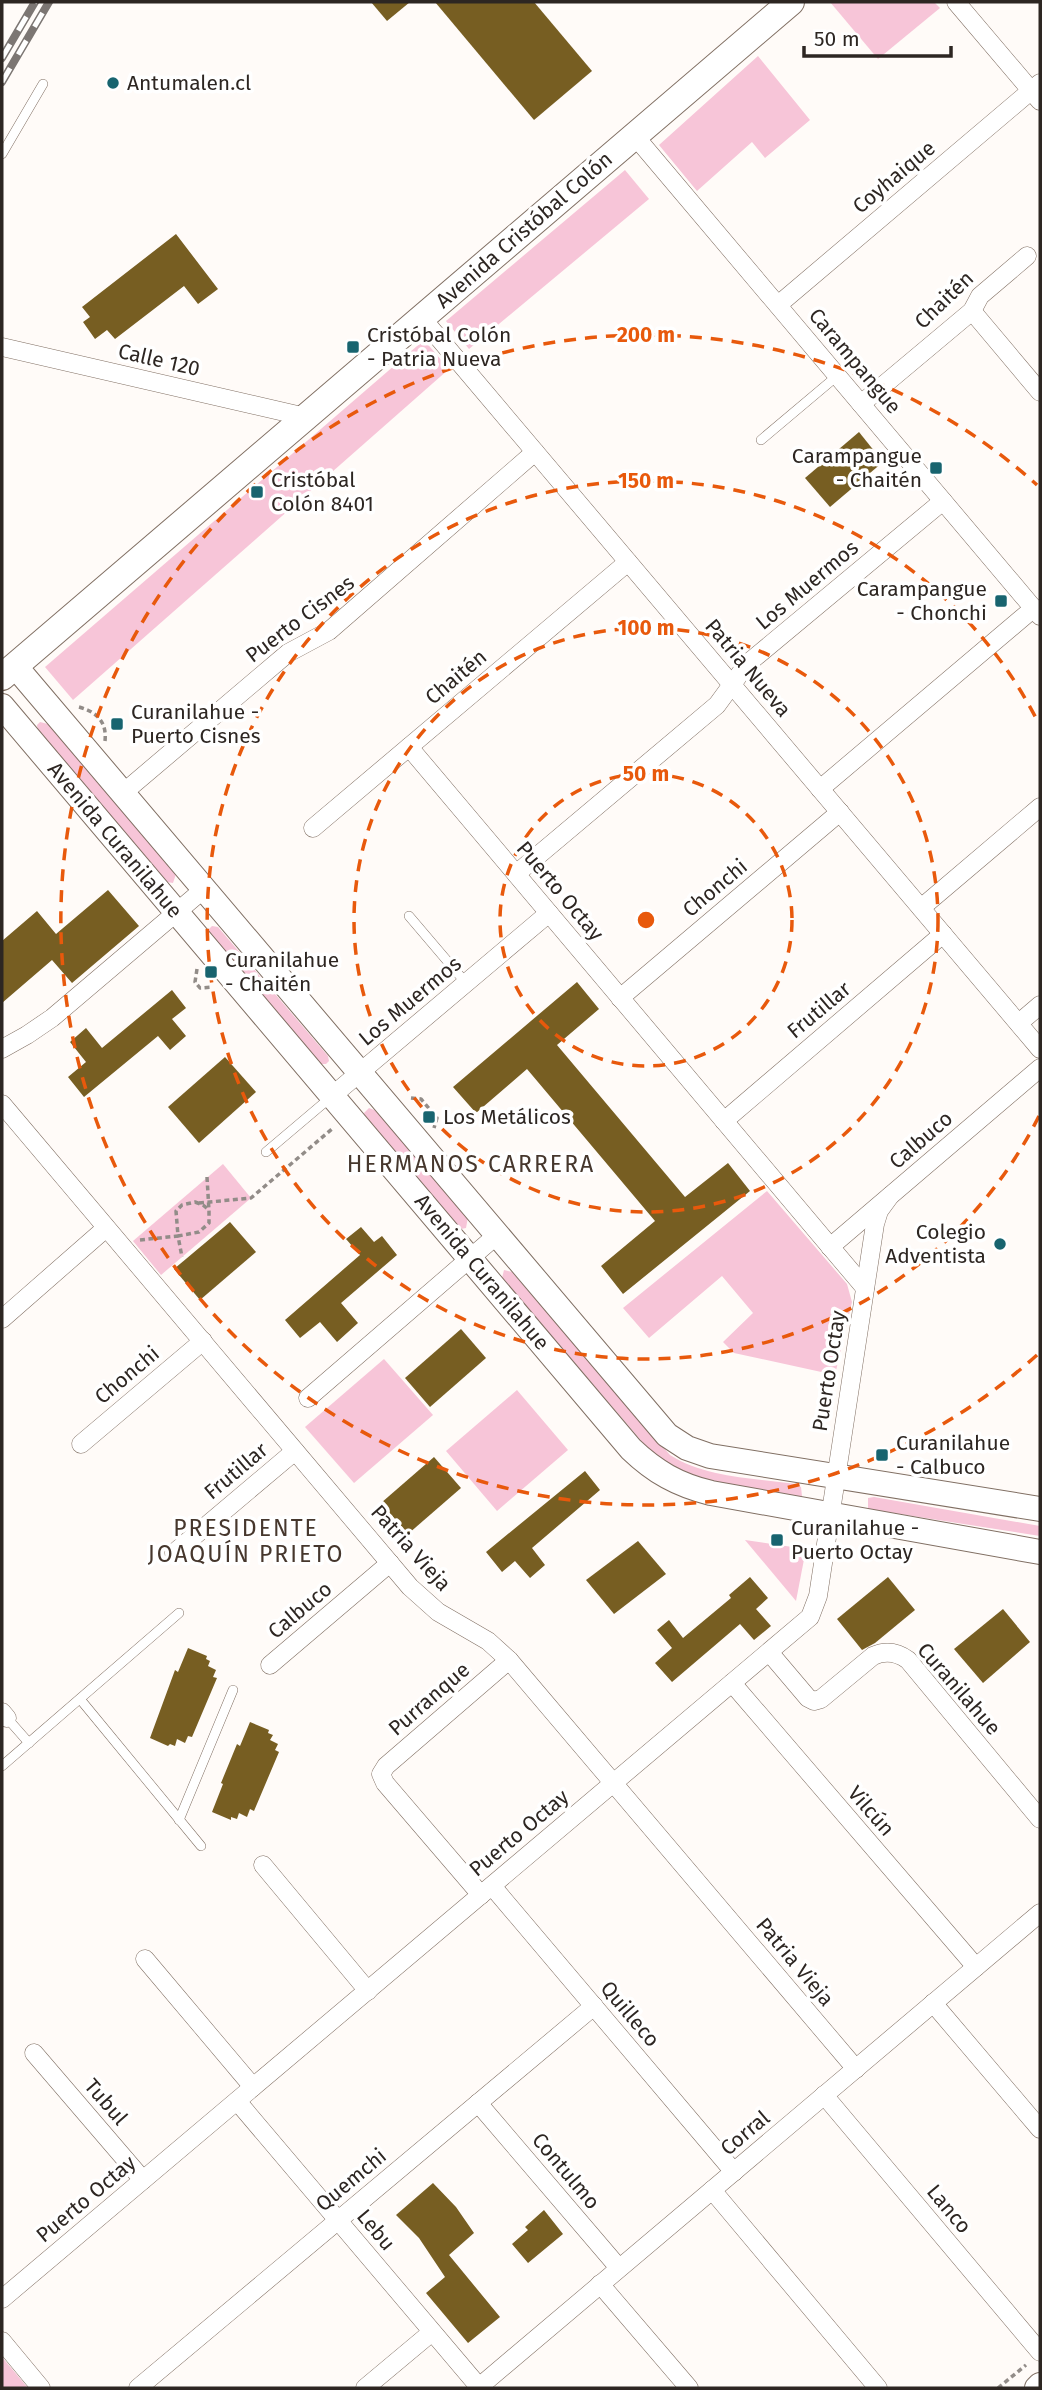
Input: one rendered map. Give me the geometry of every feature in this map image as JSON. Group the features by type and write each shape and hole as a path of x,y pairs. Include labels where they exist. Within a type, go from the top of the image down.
{"main road":[{"name":"Avenida Cristóbal Colón","path":"8,671 791,2"},
{"name":"Avenida Curanilahue","path":"8,671 122,793 650,1416 676,1441 710,1456 1040,1509"},
{"name":"Avenida Curanilahue","path":"2,706 631,1449 654,1469 695,1489 1040,1552"}],"street":[{"path":"956,2 1037,91"},
{"name":"Coyhaique","path":"778,305 1037,91"},
{"name":"Carampangue","path":"634,135 1037,612"},
{"name":"Chaitén","path":"861,404 972,311 980,296 1027,256"},
{"path":"972,311 1040,392"},
{"name":"Patria Nueva","path":"421,317 1040,1049"},
{"name":"Calle 120","path":"2,347 306,416"},
{"name":"Puerto Cisnes","path":"122,793 288,653 329,631 535,452"},
{"name":"Los Muermos","path":"516,874 717,705 747,664 943,501"},
{"name":"Chaitén","path":"313,828 628,562"},
{"path":"820,789 1037,612"},
{"name":"Puerto Octay","path":"409,747 865,1288"},
{"path":"921,908 1040,807"},
{"name":"Chonchi","path":"620,998 840,812"},
{"path":"2,1049 52,1018 204,889"},
{"name":"Los Muermos","path":"332,1096 549,913"},
{"name":"Frutillar","path":"724,1121 943,934"},
{"path":"1019,1023 1040,1005"},
{"name":"Calbuco","path":"830,1247 1040,1068"},
{"name":"Patria Vieja","path":"2,1104 410,1587 438,1612 488,1641 509,1660 856,2069"},
{"name":"Puerto Octay","path":"2,2299 804,1623 814,1610 818,1596 877,1218 890,1196"},
{"path":"2,1319 106,1228"},
{"path":"308,1398 497,1236"},
{"name":"Chonchi","path":"80,1444 202,1341"},
{"name":"Frutillar","path":"174,1553 295,1451"},
{"name":"Calbuco","path":"270,1665 390,1563"},
{"name":"Curanilahue","path":"769,1652 807,1698 814,1702 873,1656 892,1653 901,1655 908,1660 1040,1819"},
{"name":"Purranque","path":"381,1774 386,1766 509,1660"},
{"name":"Vilcún","path":"732,1684 976,1967"},
{"name":"Quilleco","path":"381,1774 385,1783 594,2006 734,2172"},
{"path":"264,1865 368,1990"},
{"name":"Corral","path":"480,2388 1040,1913"},
{"path":"145,1959 253,2087"},
{"path":"933,2003 1040,2129"},
{"name":"Quemchi","path":"138,2388 594,2006"},
{"name":"Tubul","path":"34,2053 143,2180"},
{"name":"Lanco","path":"824,2095 1035,2357"},
{"name":"Lebu","path":"237,2101 480,2388"},
{"name":"Contulmo","path":"478,2103 619,2269"},
{"path":"712,2190 878,2388"},
{"path":"600,2284 688,2388"},
{"path":"365,2388 432,2332"},
{"path":"2,2341 41,2388"}],"lane":[{"path":"2,154 43,84"},
{"path":"761,440 837,376"},
{"path":"409,916 466,983"},
{"path":"266,1152 332,1096"},
{"path":"2,1766 179,1613"},
{"path":"179,1820 233,1690"},
{"path":"80,1699 201,1846"},
{"path":"4,1715 29,1743"}],"path":[{"path":"181,1258 175,1215 179,1207 191,1202 251,1198 349,1116"},
{"path":"119,1242 178,1236 202,1230 209,1223 210,1213 207,1177"},
{"path":"199,1203 206,1206 210,1213"},
{"path":"998,2388 1035,2357"}],"shaded area":[{"path":"830,2 934,2 940,8 878,59"},
{"path":"758,56 810,120 765,158 752,142 697,191 659,145"},
{"path":"625,170 649,199 469,349 446,321"},
{"path":"424,340 449,369 73,700 45,667"},
{"path":"40,722 48,724 176,874 173,883 167,882 38,732 37,725"},
{"path":"212,926 218,927 328,1056 329,1061 326,1064 318,1064 208,936"},
{"path":"369,1108 377,1111 468,1217 466,1228 455,1226 366,1120 364,1113"},
{"path":"223,1164 251,1198 161,1275 133,1241"},
{"path":"767,1191 847,1284 852,1302 835,1375 734,1353 723,1342 753,1313 722,1276 649,1338 623,1308"},
{"path":"504,1270 512,1272 670,1455 684,1463 715,1473 796,1484 801,1487 802,1496 797,1498 680,1473 650,1451 502,1278"},
{"path":"384,1359 433,1415 354,1483 305,1427"},
{"path":"517,1390 568,1450 497,1511 446,1451"},
{"path":"868,1498 1040,1526 1040,1536 868,1509"},
{"path":"745,1540 806,1549 796,1601"},
{"path":"2,2357 28,2388 2,2388"}],"building":[{"path":"371,2 410,2 387,21"},
{"path":"435,2 534,2 592,71 534,120"},
{"path":"176,234 218,289 198,304 184,286 115,339 107,330 95,339 83,322 90,317 82,307"},
{"path":"859,432 883,462 830,507 805,478"},
{"path":"108,890 139,926 72,983 52,960 2,1003 2,941 37,911 56,934"},
{"path":"577,982 599,1009 557,1045 685,1197 728,1163 750,1191 623,1294 601,1266 655,1221 527,1069 476,1113 453,1087"},
{"path":"172,990 186,1008 172,1019 186,1036 170,1050 158,1036 84,1097 68,1077 86,1062 70,1042 86,1028 102,1048"},
{"path":"225,1057 256,1092 199,1143 168,1107"},
{"path":"230,1222 256,1252 200,1300 174,1269"},
{"path":"361,1227 374,1242 382,1236 397,1255 341,1303 358,1323 337,1342 320,1322 300,1338 285,1320 360,1255 346,1239"},
{"path":"461,1329 486,1358 430,1407 405,1378"},
{"path":"434,1457 461,1488 408,1534 381,1503"},
{"path":"585,1471 600,1490 532,1548 545,1565 530,1578 515,1561 502,1572 486,1552"},
{"path":"638,1541 666,1574 614,1614 586,1580"},
{"path":"750,1577 768,1598 756,1609 771,1626 754,1640 740,1624 672,1682 655,1663 672,1648 657,1630 669,1620 683,1638 731,1598 729,1595"},
{"path":"888,1577 915,1610 875,1643 862,1650 837,1619"},
{"path":"1003,1609 1030,1642 983,1683 954,1649"},
{"path":"188,1648 207,1656 206,1659 210,1661 208,1666 216,1670 213,1677 217,1678 192,1737 188,1736 185,1743 177,1739 175,1746 168,1746 150,1738 175,1670 178,1672"},
{"path":"250,1722 269,1730 268,1733 273,1735 270,1740 278,1744 275,1750 279,1752 254,1811 250,1809 247,1817 239,1813 237,1819 231,1817 231,1820 212,1812 237,1744 240,1746"},
{"path":"433,2183 456,2207 474,2233 449,2255 500,2317 468,2343 426,2293 445,2277 419,2238 396,2215"},
{"path":"544,2210 563,2234 528,2263 512,2244 528,2230 525,2227"}],"railway":[{"path":"2,58 35,2"},
{"path":"2,82 49,2"}],"place":[{"name":"Antumalen.cl","path":"113,83"},
{"name":"Cristóbal Colón - Patria Nueva","path":"353,347"},
{"name":"Carampangue - Chaitén","path":"936,468"},
{"name":"Cristóbal Colón 8401","path":"257,492"},
{"name":"Carampangue - Chonchi","path":"1001,601"},
{"name":"Curanilahue - Puerto Cisnes","path":"117,724"},
{"name":"Curanilahue - Chaitén","path":"211,972"},
{"name":"Los Metálicos","path":"429,1117"},
{"name":"Colegio Adventista","path":"1000,1244"},
{"name":"Curanilahue - Calbuco","path":"882,1455"},
{"name":"Curanilahue - Puerto Octay","path":"777,1540"}],"district":[{"name":"HERMANOS CARRERA","path":"471,1164"},
{"name":"PRESIDENTE JOAQUÍN PRIETO","path":"246,1541"}]}
